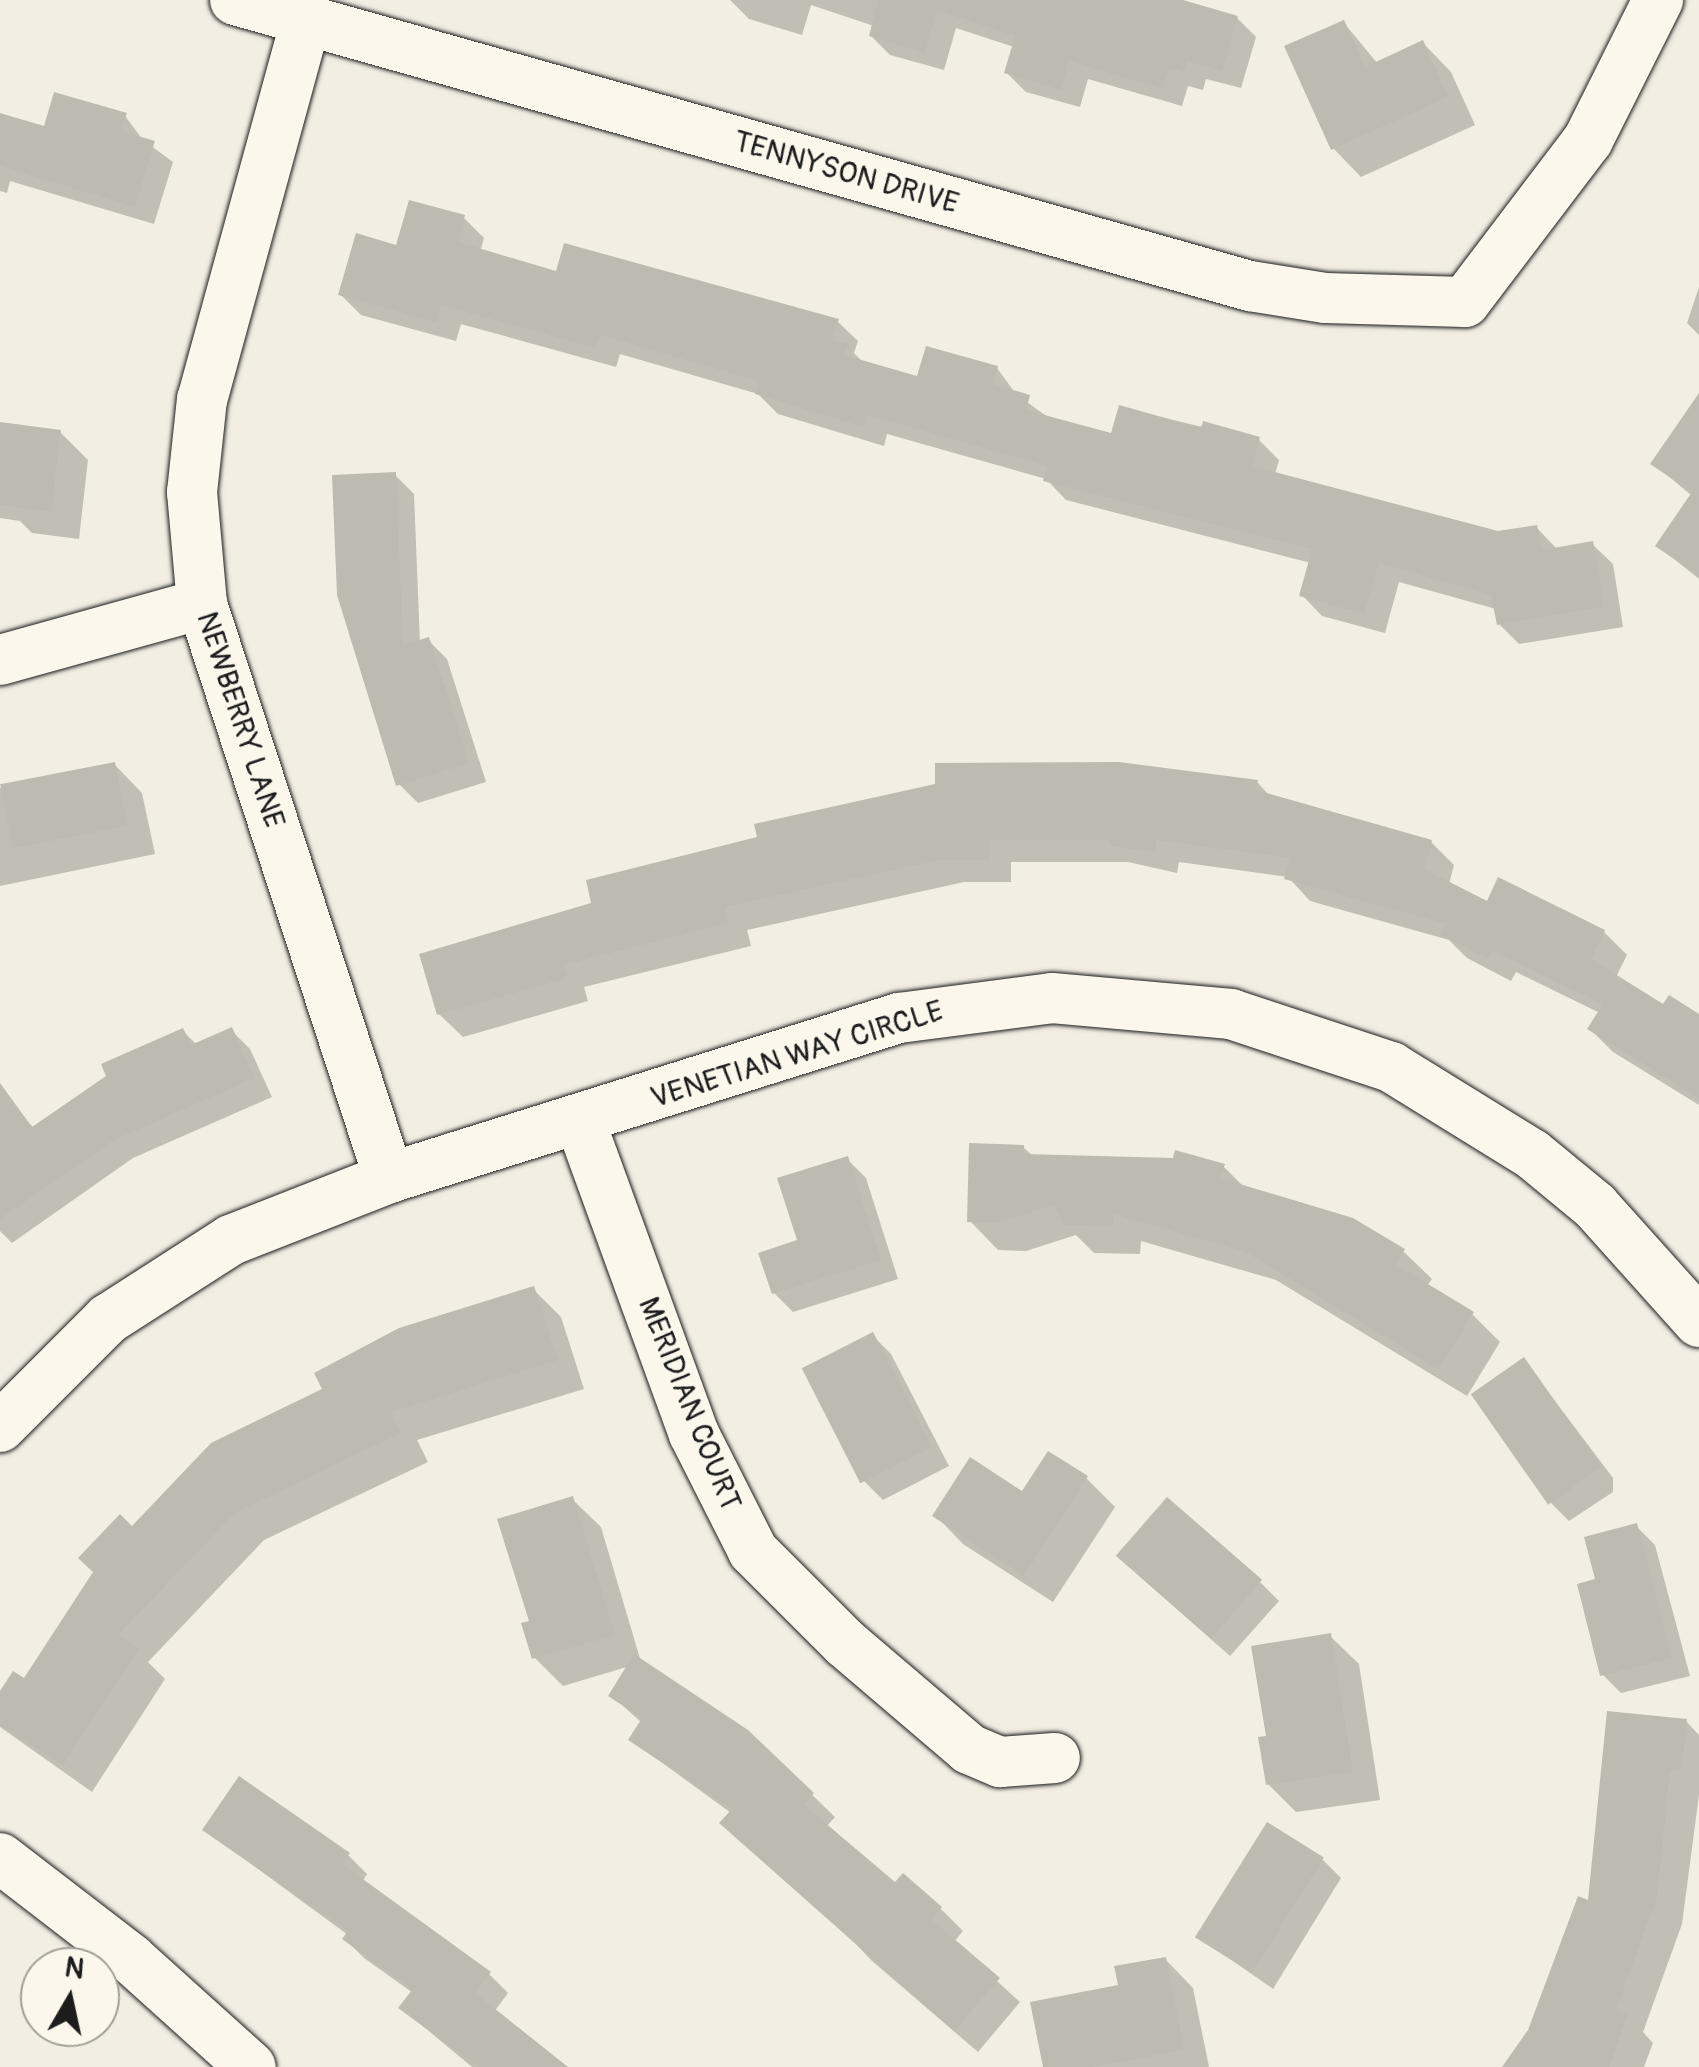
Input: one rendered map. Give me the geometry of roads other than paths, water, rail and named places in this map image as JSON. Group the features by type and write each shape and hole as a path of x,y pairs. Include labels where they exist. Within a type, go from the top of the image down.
{"street":[{"name":"TENNYSON DRIVE","path":"235,0 1250,286 1326,298 1465,302 1588,140 1658,0"},
{"name":"NEWBERRY LANE","path":"306,20 202,399 192,492 202,604 389,1178"},
{"path":"0,660 202,604"},
{"name":"VENETIAN WAY CIRCLE","path":"0,1426 108,1319 231,1240 389,1178 899,1018 968,1005 1052,998 1230,1014 1391,1067 1459,1103 1595,1206 1699,1322"},
{"name":"MERIDIAN COURT","path":"580,1121 694,1434 752,1551 846,1643 969,1749 1000,1762 1055,1758"},
{"path":"0,1858 131,1959 251,2067"}]}
